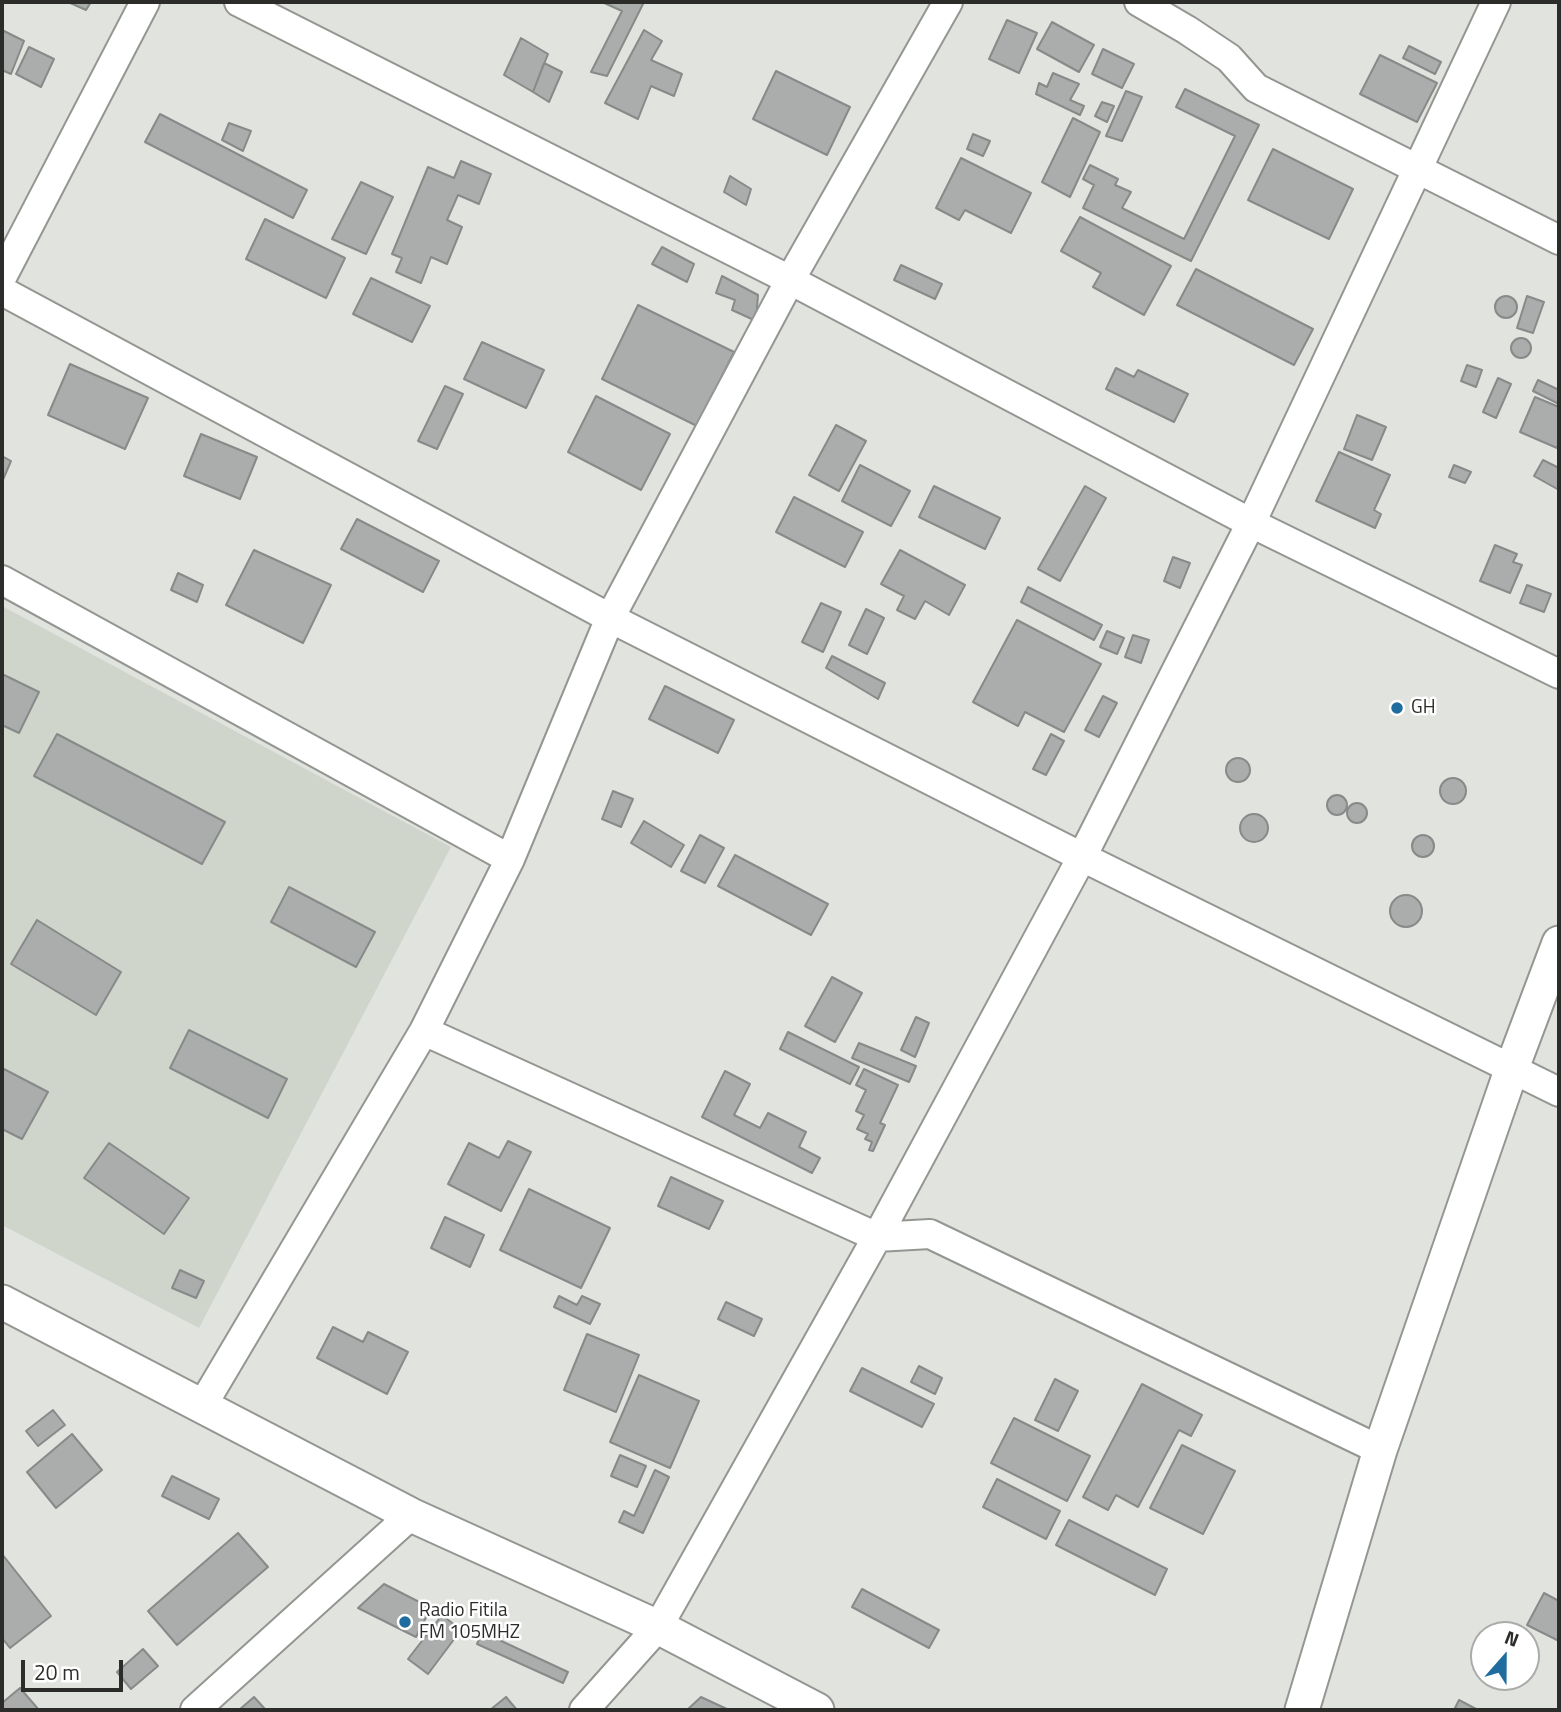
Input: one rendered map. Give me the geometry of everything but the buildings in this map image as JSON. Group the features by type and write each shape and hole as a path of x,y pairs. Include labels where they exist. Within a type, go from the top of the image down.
{"street":[{"path":"2,276 145,2"},
{"path":"239,2 790,281 1251,523 1559,674"},
{"path":"202,1406 424,1031 510,859 610,618 790,281 948,2"},
{"path":"1139,2 1228,58 1256,88 1559,240"},
{"path":"584,1710 658,1628 877,1237 1082,857 1251,523 1496,2"},
{"path":"2,291 610,618 1082,857 1559,1093"},
{"path":"2,580 510,859"},
{"path":"1302,1710 1380,1450 1512,1068 1559,943"},
{"path":"424,1031 877,1237 930,1234 1380,1450"},
{"path":"2,1301 411,1515 658,1628 817,1710"},
{"path":"195,1710 411,1515"}],"shaded area":[{"path":"2,606 451,847 199,1328 2,1225"}],"place":[{"name":"GH","path":"1397,708"},
{"name":"Radio Fitila FM 105MHZ","path":"405,1622"}]}
